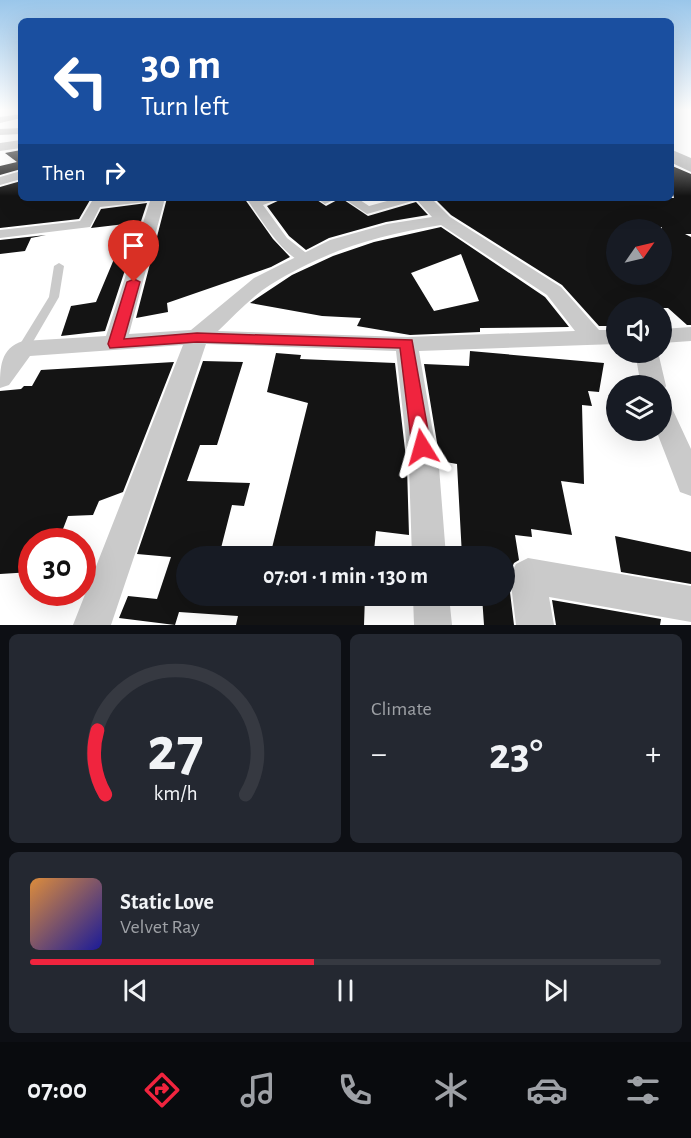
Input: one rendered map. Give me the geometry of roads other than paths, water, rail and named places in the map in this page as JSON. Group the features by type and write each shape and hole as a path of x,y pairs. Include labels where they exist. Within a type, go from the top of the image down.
{"main road":[{"path":"674,156 691,166"}],"street":[{"path":"0,147 18,144"},
{"path":"0,181 18,176"},
{"path":"0,234 85,224 96,204 120,201"},
{"path":"115,344 157,201"},
{"path":"255,201 278,232 281,240 305,259"},
{"path":"354,201 367,210 401,201"},
{"path":"425,201 444,220 554,291 592,337"},
{"path":"92,625 197,337 261,282 336,244 387,229 444,220"},
{"path":"672,335 691,334"},
{"path":"0,350 197,337 407,344 606,337"},
{"path":"407,344 424,467 428,546"},
{"path":"0,379 23,349"},
{"path":"672,437 691,483"},
{"path":"535,625 528,576 691,604"},
{"path":"432,606 433,625"}],"lane":[{"path":"23,349 54,297 59,266"}]}
